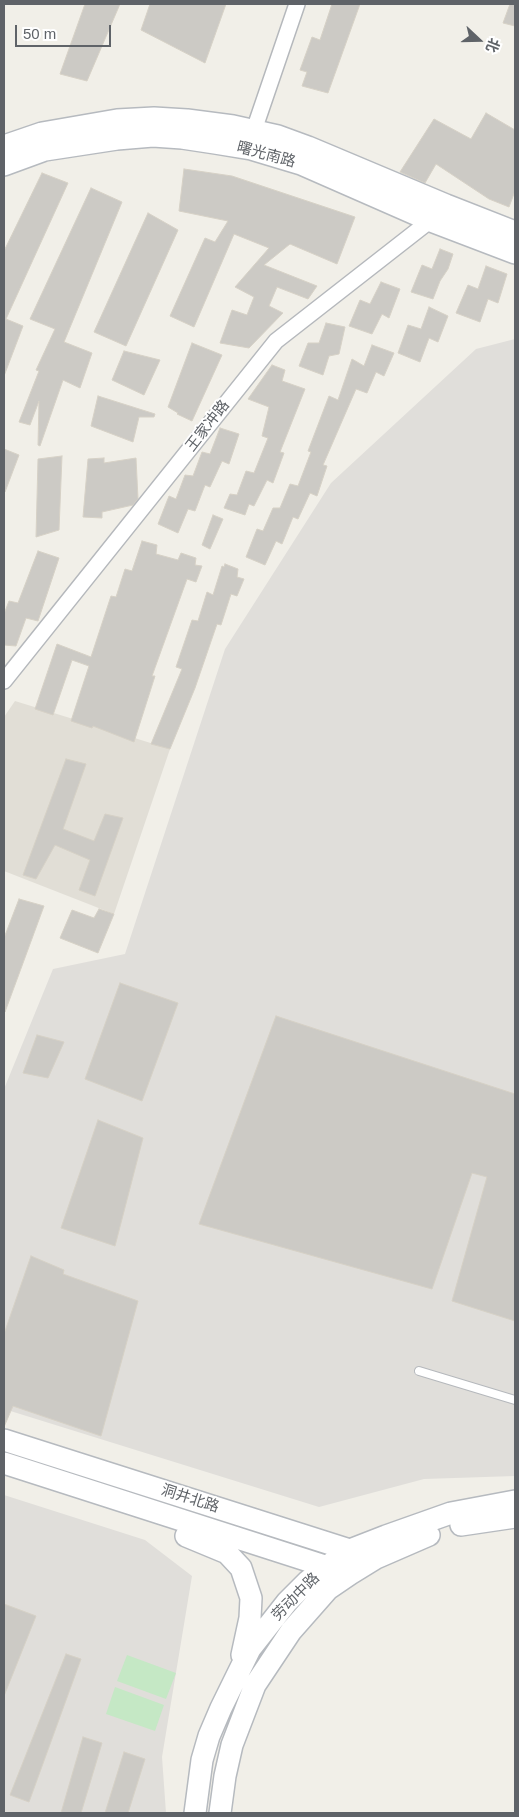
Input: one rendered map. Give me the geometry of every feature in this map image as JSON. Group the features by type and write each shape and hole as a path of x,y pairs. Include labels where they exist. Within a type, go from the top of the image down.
{"main road":[{"name":"曙光南路","path":"4,146 42,133 117,120 154,118 233,126 300,164 431,221 515,253"},
{"name":"曙光南路","path":"4,165 45,150 116,138 153,136 253,139 278,136 515,232"},
{"name":"洞井北路","path":"4,1440 376,1558"},
{"name":"洞井北路","path":"4,1463 350,1574"},
{"name":"劳动中路","path":"195,1813 202,1760 209,1736 250,1649 287,1602 326,1566 350,1550 451,1513 515,1502"},
{"path":"143,1509 162,1527 221,1549 241,1568 251,1598 250,1618 238,1672"},
{"name":"劳动中路","path":"220,1813 225,1776 232,1745 255,1685 290,1631 328,1589 376,1558 419,1539 452,1528 515,1517"}],"street":[{"path":"253,139 297,4"},
{"name":"王家冲路","path":"4,681 276,341 431,221 446,205"}],"lane":[{"path":"419,1371 515,1400"}],"shaded area":[{"path":"515,339 515,1476 424,1479 319,1507 4,1409 4,1089 53,969 125,954 225,649 331,483 476,349"},
{"path":"15,701 170,749 114,914 4,871 4,717"},
{"path":"4,1495 145,1540 192,1576 162,1757 166,1813 4,1813"}],"green space":[{"path":"127,1655 176,1673 166,1699 117,1681"},
{"path":"115,1687 164,1705 155,1731 106,1714"}],"building":[{"path":"85,4 120,4 87,81 60,74"},
{"path":"150,4 226,4 205,63 141,30"},
{"path":"332,4 360,4 328,93 302,86 307,72 300,70 312,37 320,40"},
{"path":"510,4 515,4 515,26 503,23"},
{"path":"486,113 515,130 515,191 509,207 489,199 436,164 425,183 400,172 434,119 471,139"},
{"path":"184,169 232,176 355,217 337,264 290,244 264,265 317,286 308,299 277,287 269,306 283,313 249,348 220,343 232,310 247,315 254,297 235,287 269,248 234,234 194,327 170,316 205,238 215,242 228,221 179,211"},
{"path":"42,173 68,183 6,319 23,326 4,376 4,251"},
{"path":"91,188 122,202 64,342 92,353 80,388 63,380 40,446 38,445 39,401 30,425 19,422 39,371 36,370 55,329 30,319"},
{"path":"148,213 178,230 126,346 94,332"},
{"path":"440,249 453,254 448,269 440,281 433,299 411,292 422,265 432,269"},
{"path":"486,266 507,274 498,303 488,299 480,322 456,313 468,285 478,289"},
{"path":"381,282 400,289 389,318 382,314 372,334 349,326 360,300 370,304"},
{"path":"429,307 448,316 438,342 429,338 420,362 398,353 408,325 421,329"},
{"path":"326,323 345,327 339,354 329,356 323,375 299,366 308,343 319,343"},
{"path":"192,343 222,355 192,421 177,414 168,407"},
{"path":"372,345 394,353 384,376 376,372 367,393 356,389 323,465 327,466 317,496 310,493 298,519 293,517 282,544 276,541 265,565 246,557 257,529 263,531 273,508 280,508 290,484 298,486 311,452 308,451 329,396 338,400 352,359 364,366"},
{"path":"124,351 160,360 144,395 112,380"},
{"path":"272,365 285,370 282,381 305,389 280,452 284,453 273,483 267,480 254,506 249,504 245,515 224,508 230,494 237,495 246,471 254,473 268,438 262,436 269,407 248,399"},
{"path":"98,396 155,414 154,417 139,417 133,442 91,426"},
{"path":"220,428 239,434 229,464 222,461 210,487 205,485 195,511 188,509 178,533 158,524 169,496 176,499 185,475 193,476 202,452 210,454"},
{"path":"4,449 19,455 5,492 4,491"},
{"path":"62,456 59,530 36,537 38,459"},
{"path":"104,458 104,463 136,458 138,499 133,505 102,512 102,518 83,517 88,459"},
{"path":"213,515 223,519 210,549 202,545"},
{"path":"142,541 157,545 156,554 178,560 181,553 196,558 195,565 202,566 196,582 187,579 152,676 155,676 134,742 93,726 92,728 71,721 89,666 72,660 53,715 35,709 57,644 91,657 111,596 116,597 125,569 132,571"},
{"path":"38,551 59,558 38,621 26,618 16,646 4,645 4,614 9,601 18,603"},
{"path":"225,564 238,569 237,577 244,579 237,596 231,594 221,625 217,624 195,688 170,749 151,744 182,669 176,667 192,620 198,621 207,592 213,595 222,566 224,567"},
{"path":"66,759 86,764 63,829 94,841 105,814 123,818 95,896 79,890 90,860 55,845 36,879 23,875"},
{"path":"19,899 44,906 5,1012 4,938"},
{"path":"99,909 114,914 98,953 60,938 72,910 94,918"},
{"path":"120,983 178,1003 142,1101 85,1079"},
{"path":"276,1016 515,1094 515,1321 452,1301 487,1177 472,1173 432,1289 199,1224"},
{"path":"37,1035 64,1042 48,1078 23,1073"},
{"path":"98,1120 143,1138 115,1246 61,1228"},
{"path":"31,1256 64,1270 63,1274 138,1301 101,1436 13,1406 4,1427 4,1334"},
{"path":"4,1604 36,1616 4,1696"},
{"path":"66,1654 81,1659 29,1802 10,1795"},
{"path":"83,1737 102,1743 81,1813 61,1813"},
{"path":"124,1752 145,1759 128,1813 105,1813"}]}
